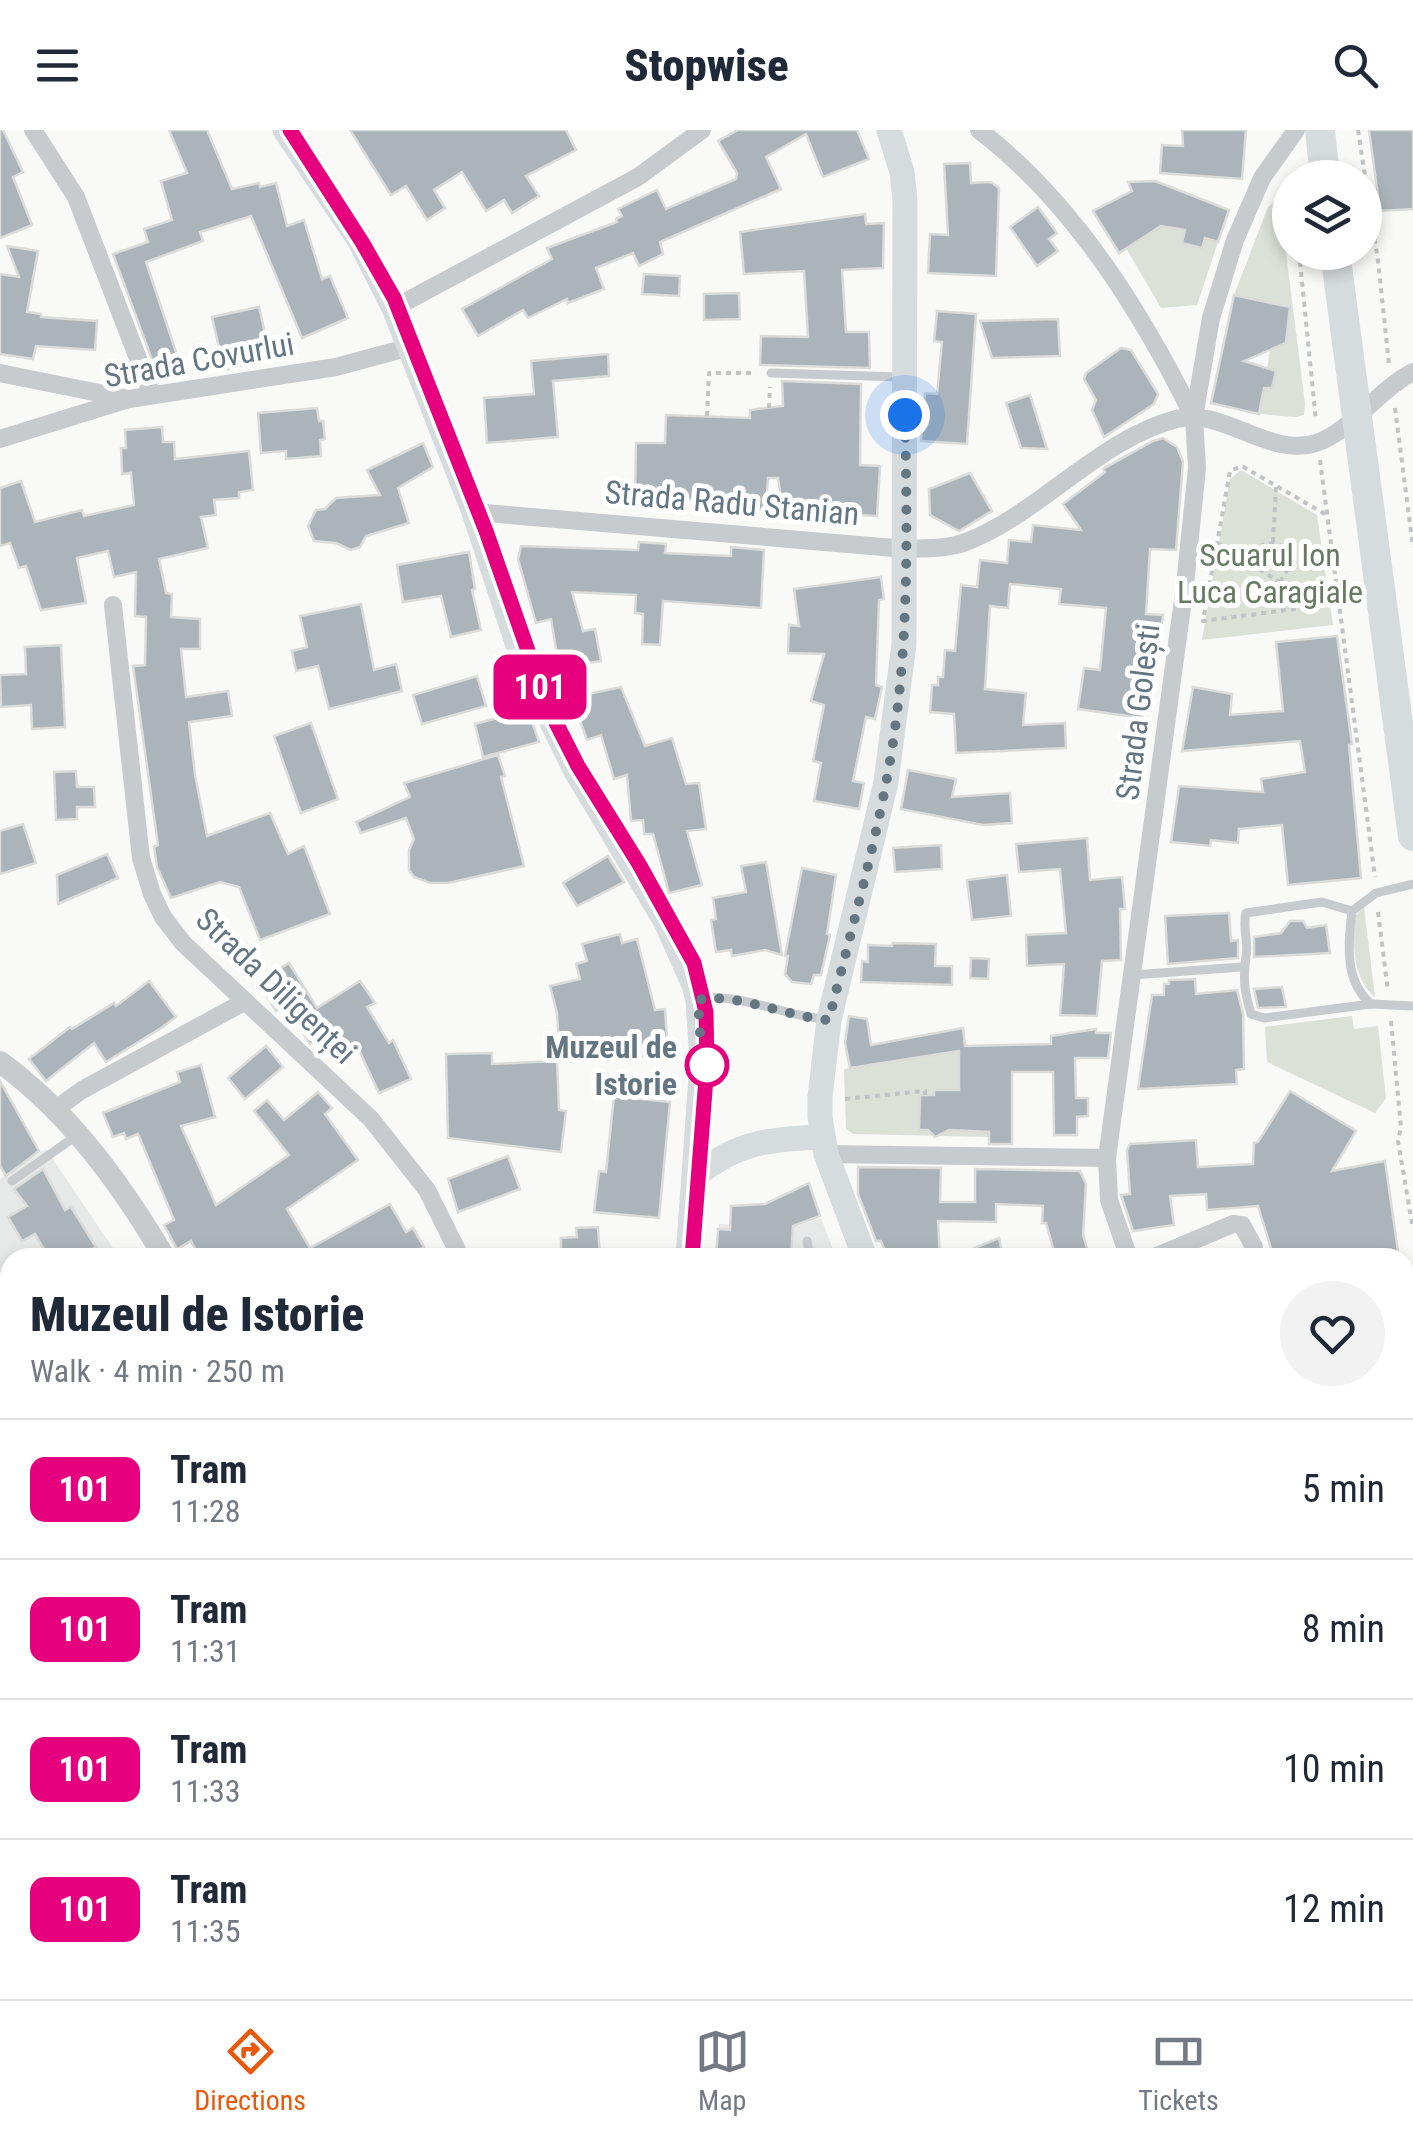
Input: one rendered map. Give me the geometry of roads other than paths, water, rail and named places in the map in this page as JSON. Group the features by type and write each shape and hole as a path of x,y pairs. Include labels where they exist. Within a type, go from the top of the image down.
{"main road":[{"path":"285,130 360,241 394,308 474,512 519,648 538,692 576,771 674,936 698,1000 702,1063 689,1248"},
{"path":"861,1248 822,1136 829,1020 886,782 904,644 905,200 902,172 889,130"},
{"path":"1320,130 1323,160"},
{"path":"1337,270 1413,836"},
{"path":"695,1176 716,1158 739,1147 822,1136"}],"street":[{"path":"33,130 76,197 152,395"},
{"path":"394,308 638,177 702,130"},
{"path":"979,130 1006,151 1056,204 1101,261 1151,337 1194,416 1288,444 1318,443 1357,416 1392,382 1413,372"},
{"name":"Strada Golești","path":"1126,1248 1109,1200 1107,1158 1195,494 1194,416 1211,318 1235,240 1262,178 1296,130"},
{"name":"Strada Covurlui","path":"0,440 129,399 336,367 410,348"},
{"path":"0,373 129,399"},
{"name":"Strada Radu Stanian","path":"474,512 939,548 965,543 992,529 1112,449 1148,430 1194,416"},
{"name":"Strada Diligenței","path":"113,606 142,858 162,917 244,1002 372,1120 426,1190 456,1248"},
{"path":"57,1108 82,1090 244,1002"},
{"path":"0,1062 57,1108 123,1192 159,1248"},
{"path":"822,1136 1107,1158"},
{"path":"1175,1248 1238,1224 1245,1228 1254,1248"}],"lane":[{"path":"771,373 904,377"},
{"path":"1370,1004 1357,993 1351,970 1348,937 1352,911 1376,893 1413,884"},
{"path":"1352,911 1322,902 1246,913 1246,956 1241,967 1251,1014 1257,1018 1370,1004 1413,1006"},
{"path":"1133,976 1241,967"},
{"path":"698,1000 730,999 786,1014 829,1020"},
{"path":"12,1181 78,1135"},
{"path":"807,1240 808,1248"}],"tram line":[{"path":"290,130 363,241 394,298 486,531 547,705 578,766 639,863 694,963 706,1012 707,1065 693,1248"},
{"name":"101","path":"290,130 394,298 486,531 547,705 578,766 694,963 706,1012 707,1065 693,1248"}],"place":[{"name":"Muzeul de Istorie","path":"707,1065"}],"park label":[{"name":"Scuarul Ion Luca Caragiale","path":"1270,574"}]}
